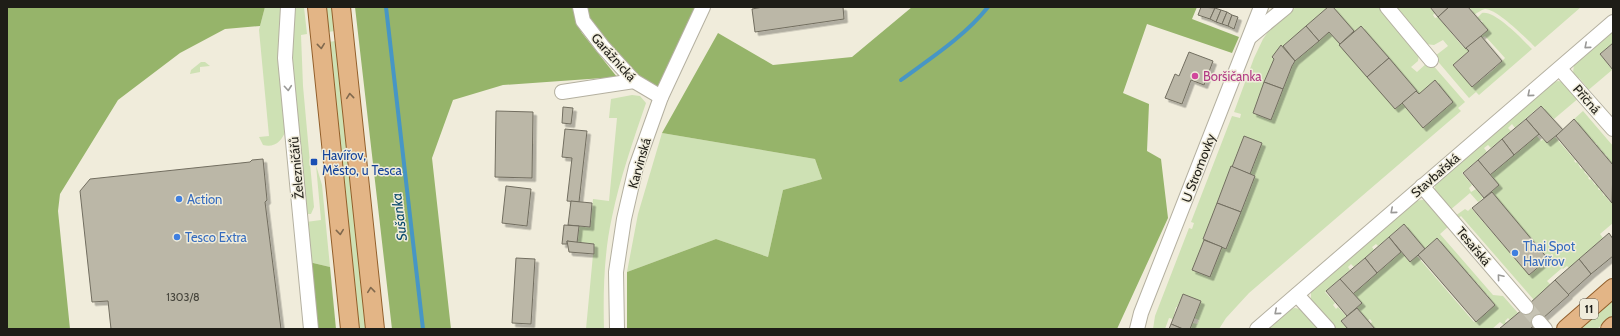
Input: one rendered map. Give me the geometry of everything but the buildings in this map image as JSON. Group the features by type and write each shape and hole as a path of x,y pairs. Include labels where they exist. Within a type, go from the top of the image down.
{"main road":[{"path":"317,7 350,329"},
{"path":"341,7 375,329"},
{"name":"11","path":"1566,329 1613,288"},
{"name":"11","path":"1610,329 1613,326"}],"street":[{"name":"Železničářů","path":"288,7 285,58 311,329"},
{"name":"Garážnická","path":"580,7 583,21 603,48 634,81 661,97"},
{"name":"Karvinská","path":"617,329 616,272 624,219 636,167 661,97 703,7"},
{"name":"U Stromovky","path":"1137,329 1141,313 1251,36 1261,7"},
{"path":"1251,36 1286,7"},
{"path":"1387,7 1431,60"},
{"name":"Stavbařská","path":"1258,329 1613,22"},
{"name":"Příčná","path":"1560,69 1613,129"},
{"path":"562,92 634,81"},
{"name":"Tesařská","path":"1422,186 1526,307"},
{"path":"1297,295 1328,329"}],"green space":[{"path":"7,7 265,7 260,26 225,29 180,53 118,100 60,194 58,211 70,329 7,329"},
{"path":"265,7 283,7 286,130 278,143 267,146 263,145 259,137 269,136 259,30"},
{"path":"294,7 304,7 307,34 301,35 303,86 314,207 311,214 305,214 290,58"},
{"path":"325,7 332,7 335,31 328,32"},
{"path":"355,7 574,7 576,22 582,33 617,77 503,85 453,100 432,158 451,329 392,329"},
{"path":"585,7 697,7 659,89 639,79 588,20"},
{"path":"912,7 1197,7 1192,19 1239,37 1232,53 1147,24 1123,93 1149,104 1147,151 1161,159 1168,218 1117,329 627,329 627,272 716,239 768,257 783,190 822,179 815,159 662,133 718,33 773,65 852,57"},
{"path":"1296,7 1382,7 1419,55 1418,61 1411,67 1417,72 1428,62 1431,63 1465,102 1458,108 1461,111 1249,293 1226,318 1219,329 1190,329 1192,323 1197,324 1199,320 1194,318 1201,301 1183,294 1176,307 1173,319 1169,318 1165,329 1153,329 1155,316 1189,228 1192,229 1194,223 1191,222 1232,116 1240,118 1241,114 1234,112 1254,58 1263,39 1270,29"},
{"path":"1392,7 1429,7 1435,13 1433,15 1435,18 1438,17 1463,47 1469,51 1453,65 1472,87 1505,58 1485,36 1482,38 1481,36 1487,28 1481,23 1483,22 1481,20 1479,21 1477,18 1482,13 1488,13 1501,21 1532,49 1479,95 1476,92 1469,98 1435,58 1435,56 1448,46 1443,40 1434,45 1425,44"},
{"path":"1467,7 1581,7 1535,47 1497,14 1485,9 1474,15 1472,12 1473,11"},
{"path":"1613,28 1613,43 1600,54 1612,70 1586,92 1583,89 1586,86 1579,78 1575,80 1573,73 1574,64"},
{"path":"336,41 366,329 358,329 328,42"},
{"path":"201,62 205,62 210,66 200,67 200,72 190,74 191,70"},
{"path":"1558,81 1564,82 1580,97 1554,119 1552,117 1551,118 1540,106 1515,128 1512,124 1508,128 1511,131 1491,148 1488,145 1484,148 1487,152 1462,173 1472,185 1469,188 1471,192 1476,189 1483,198 1478,202 1470,193 1449,211 1435,192 1435,184 1551,83"},
{"path":"632,95 640,96 646,103 623,174 609,231 605,273 604,329 586,329 594,244 577,243 579,226 590,227 593,199 609,201 617,118 609,118 611,99"},
{"path":"1583,111 1613,146 1613,165 1606,157 1607,156 1601,151 1602,150 1596,146 1596,143 1594,144 1591,138 1573,120"},
{"path":"662,133 815,159 822,179 783,190 768,257 716,239 627,272 638,214"},
{"path":"1536,135 1541,141 1543,139 1547,143 1555,137 1575,160 1574,161 1576,163 1577,162 1581,169 1582,168 1585,171 1584,172 1589,177 1588,178 1599,187 1598,189 1601,190 1604,196 1605,195 1609,201 1613,202 1613,223 1600,234 1603,238 1569,268 1567,266 1563,269 1562,268 1547,281 1551,285 1534,300 1461,216 1456,220 1455,216 1465,209 1468,211 1471,208 1529,275 1548,259 1546,256 1547,255 1541,251 1536,245 1537,244 1535,242 1534,243 1531,237 1529,237 1491,192 1499,185 1490,175"},
{"path":"316,165 322,185 330,267 309,262 306,222 321,220"},
{"path":"1426,200 1450,225 1440,234 1493,295 1503,296 1518,313 1510,320 1508,318 1504,325 1500,322 1492,329 1374,329 1370,324 1372,322 1370,319 1367,321 1356,308 1361,304 1353,294 1401,252 1410,262 1417,256 1474,322 1494,305 1487,294 1485,295 1483,292 1484,291 1478,286 1479,285 1477,283 1476,284 1469,276 1470,274 1459,265 1460,264 1458,262 1457,263 1437,239 1424,249 1403,225 1378,246 1376,244 1372,247 1374,250 1354,267 1351,264 1348,267 1350,270 1325,292 1335,303 1333,305 1336,309 1338,307 1346,316 1341,321 1348,329 1333,329 1311,301 1311,292 1313,288 1414,201"},
{"path":"309,262 330,267 336,329 315,329"},
{"path":"1613,298 1613,315 1597,329 1576,329"},
{"path":"1290,309 1300,309 1322,329 1264,329"}],"waterway":[{"name":"Sušanka","path":"386,7 423,329"},
{"path":"901,80 936,55 969,28 988,7"}],"tunnel":[{"path":"1526,307 1539,322"}],"place":[{"name":"Boršičanka","path":"1195,76"},
{"name":"Havířov, Město, u Tesca","path":"314,162"},
{"name":"Action","path":"179,199"},
{"name":"Tesco Extra","path":"177,237"},
{"name":"Thai Spot Havířov","path":"1515,253"}]}
